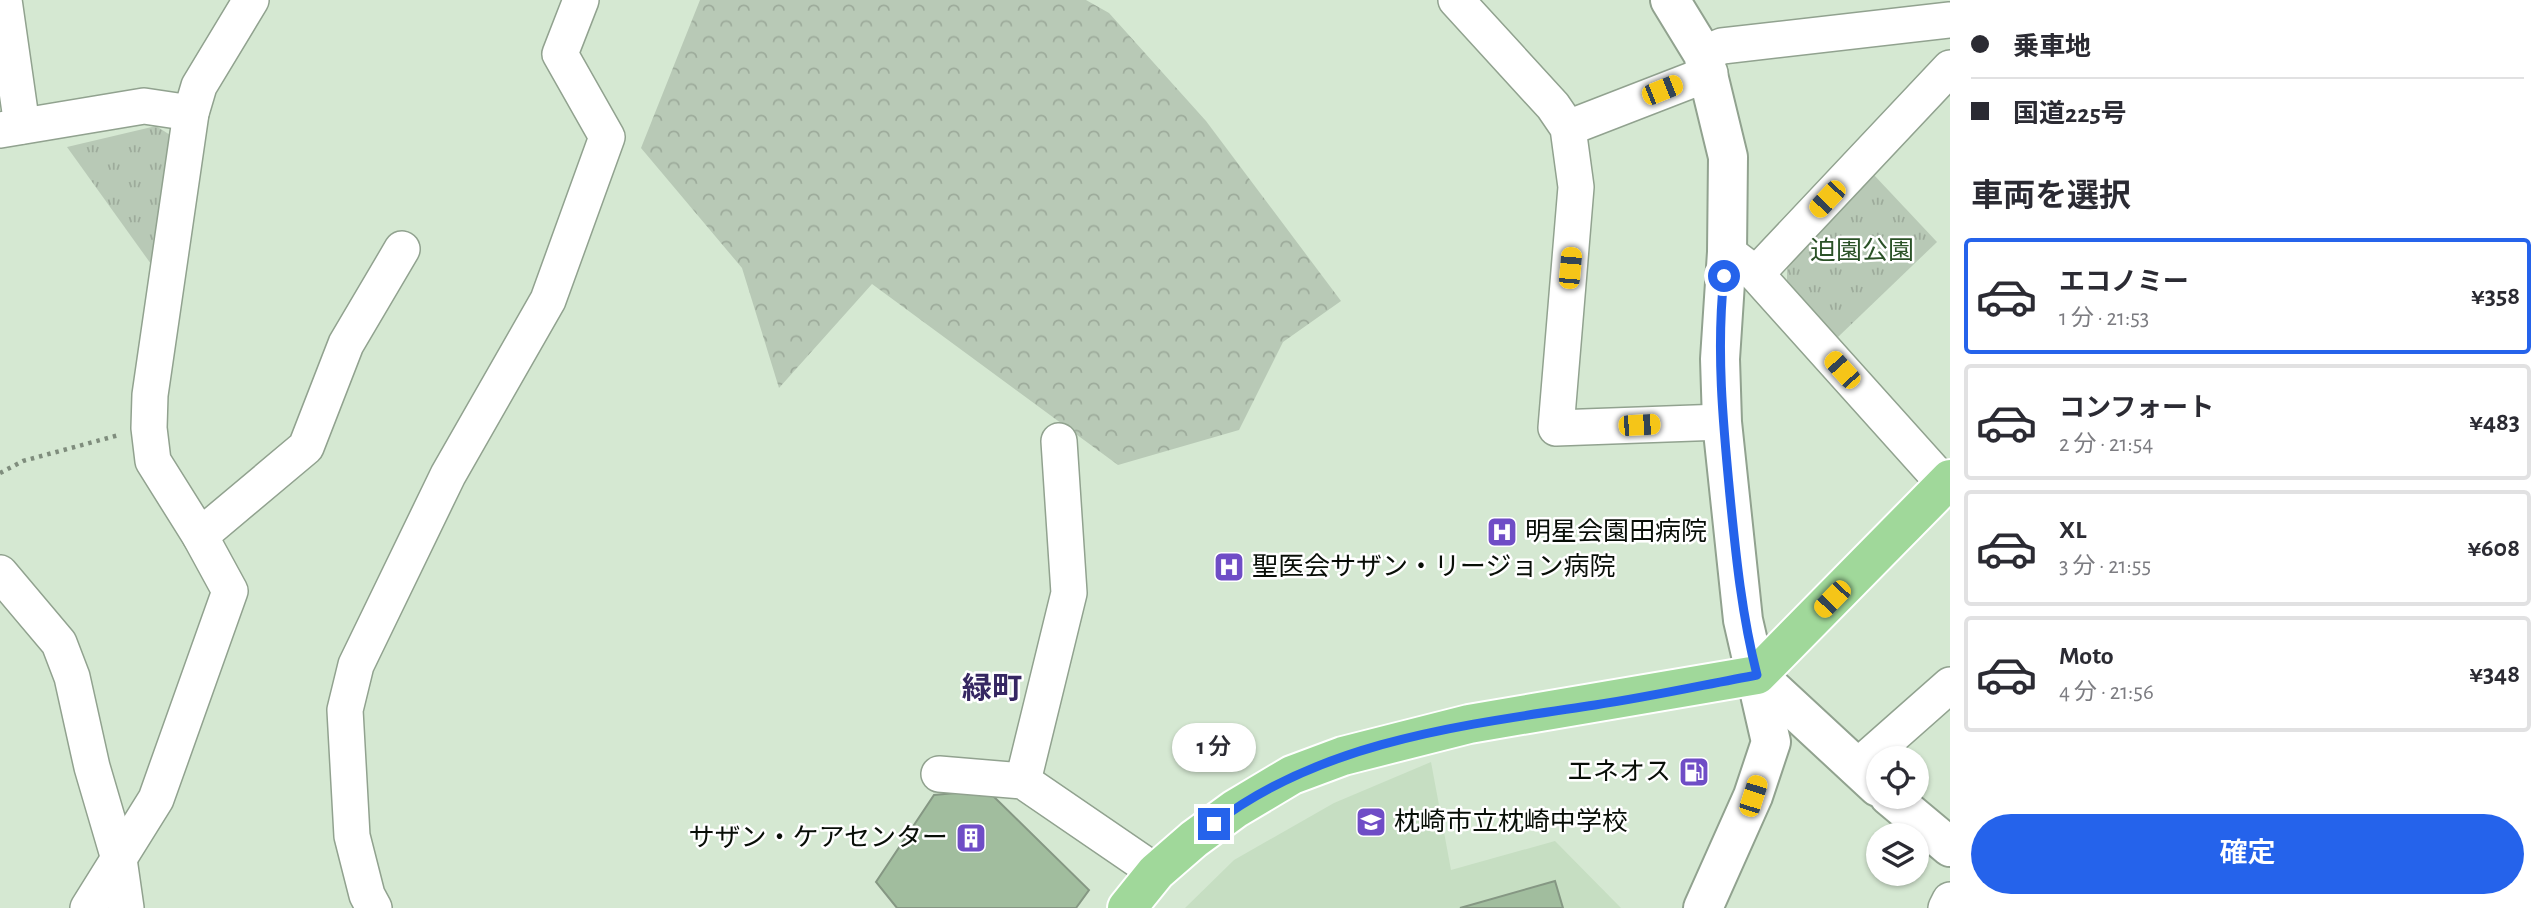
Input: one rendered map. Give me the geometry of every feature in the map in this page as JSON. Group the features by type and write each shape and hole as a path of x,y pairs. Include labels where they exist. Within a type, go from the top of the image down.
{"highway":[{"path":"1128,908 1156,872 1235,808 1292,775 1343,757 1469,724 1618,701 1757,675 1948,484"}],"street":[{"path":"4,0 11,128 144,106 191,113"},
{"path":"88,908 156,799 230,591 200,536 153,461 149,428 150,395 191,113 199,86 251,0"},
{"path":"374,908 367,895 352,836 345,710 356,665 448,475 548,300 607,137 560,54 581,0"},
{"path":"1456,0 1553,106 1568,128 1577,187 1556,428 1722,422"},
{"path":"1670,0 1707,63 1728,157 1742,263 1948,484"},
{"path":"1568,128 1707,63 1722,46 1950,20"},
{"path":"1703,908 1753,796 1770,742 1743,620 1722,422 1721,301 1742,263 1950,68"},
{"path":"200,536 306,447 346,344 402,248"},
{"path":"1023,781 1069,593 1059,441"},
{"path":"0,573 59,643 72,677 92,767 119,859 126,908"},
{"path":"1757,675 1866,777"},
{"path":"1896,746 1950,685"},
{"path":"939,775 1023,781 1156,872"},
{"path":"1905,809 1950,847"},
{"path":"1946,908 1950,901"}],"path":[{"path":"0,474 23,461 149,428"}],"shaded area":[{"name":"枕崎市立枕崎中学校","path":"1431,762 1451,870 1555,841 1621,908 1185,908 1234,860 1334,803"}],"green space":[{"path":"700,0 1086,0 1109,13 1206,121 1341,301 1283,342 1239,430 1118,465 872,284 779,388 742,268 641,148"},
{"path":"156,126 178,140 156,271 67,147"},
{"name":"迫園公園","path":"1874,175 1937,242 1838,337 1787,286 1787,259"}],"building":[{"name":"サザン・ケアセンター","path":"987,790 1089,890 1076,908 897,908 876,882 934,795"},
{"path":"1555,881 1563,908 1460,908"}],"place":[{"name":"明星会園田病院","path":"1502,532"},
{"name":"聖医会サザン・リージョン病院","path":"1229,567"},
{"name":"エネオス","path":"1694,772"},
{"name":"枕崎市立枕崎中学校","path":"1371,822"},
{"name":"サザン・ケアセンター","path":"971,838"}],"district":[{"name":"緑町","path":"992,689"}],"route":[{"path":"1214,824 1235,808 1292,775 1402,740 1469,724 1618,701 1757,675 1743,620 1722,422 1720,359 1724,276"}]}
